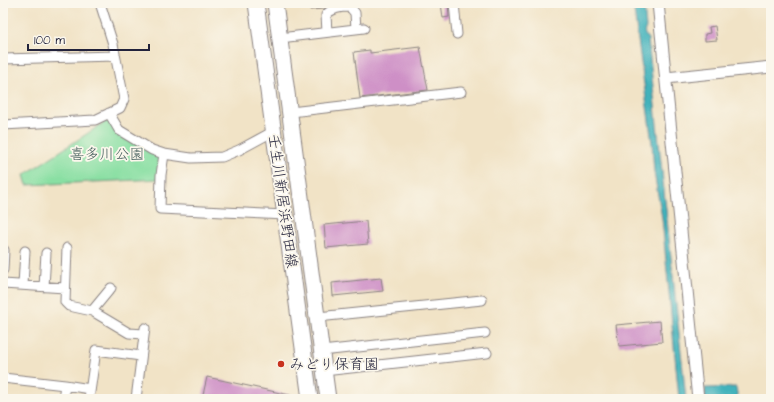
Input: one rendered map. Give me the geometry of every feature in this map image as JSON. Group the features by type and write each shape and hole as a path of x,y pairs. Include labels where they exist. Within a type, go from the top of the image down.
{"main road":[{"name":"壬生川新居浜野田線","path":"256,3 310,399"},
{"name":"壬生川新居浜野田線","path":"275,3 291,112 328,399"}],"street":[{"path":"3,125 95,120 120,108 124,99 115,56 100,3"},
{"path":"454,3 457,34"},
{"path":"658,3 698,399"},
{"path":"280,38 360,28 355,13 350,7 330,10 326,15 327,32"},
{"path":"3,59 115,56"},
{"path":"666,78 771,67"},
{"path":"291,112 461,92"},
{"path":"109,113 119,130 152,150 164,154 208,159 222,157 239,150 274,131"},
{"path":"164,154 160,175 160,209 285,215"},
{"path":"66,248 65,302 69,306 92,311 129,333 144,331 136,399"},
{"path":"3,270 4,250"},
{"path":"23,285 25,251"},
{"path":"44,287 46,253"},
{"path":"3,284 65,288"},
{"path":"92,311 111,288"},
{"path":"318,316 482,300"},
{"path":"322,351 485,333"},
{"path":"89,399 96,350 141,356"},
{"path":"324,371 487,353"},
{"path":"3,378 90,389"},
{"path":"63,399 65,385"}],"green space":[{"name":"喜多川公園","path":"111,118 119,130 164,154 161,179 27,185 24,175"}],"water":[{"path":"633,3 644,3 646,28 645,35 648,39 686,399 679,399 662,218 654,172 652,143"},
{"path":"736,387 738,399 705,399 705,388"}],"building":[{"path":"309,3 334,3 324,9 310,10"},
{"path":"441,3 448,3 449,17 443,18"},
{"path":"715,26 717,40 705,41 705,34 710,33 709,27"},
{"path":"420,47 428,90 360,98 354,52 370,50 370,53"},
{"path":"366,221 368,244 326,248 324,225"},
{"path":"381,278 383,291 333,296 332,283"},
{"path":"660,321 662,342 619,346 616,325"},
{"path":"207,377 294,396 294,399 208,399 209,396 203,395"}],"place":[{"name":"みどり保育園","path":"281,364"}]}
